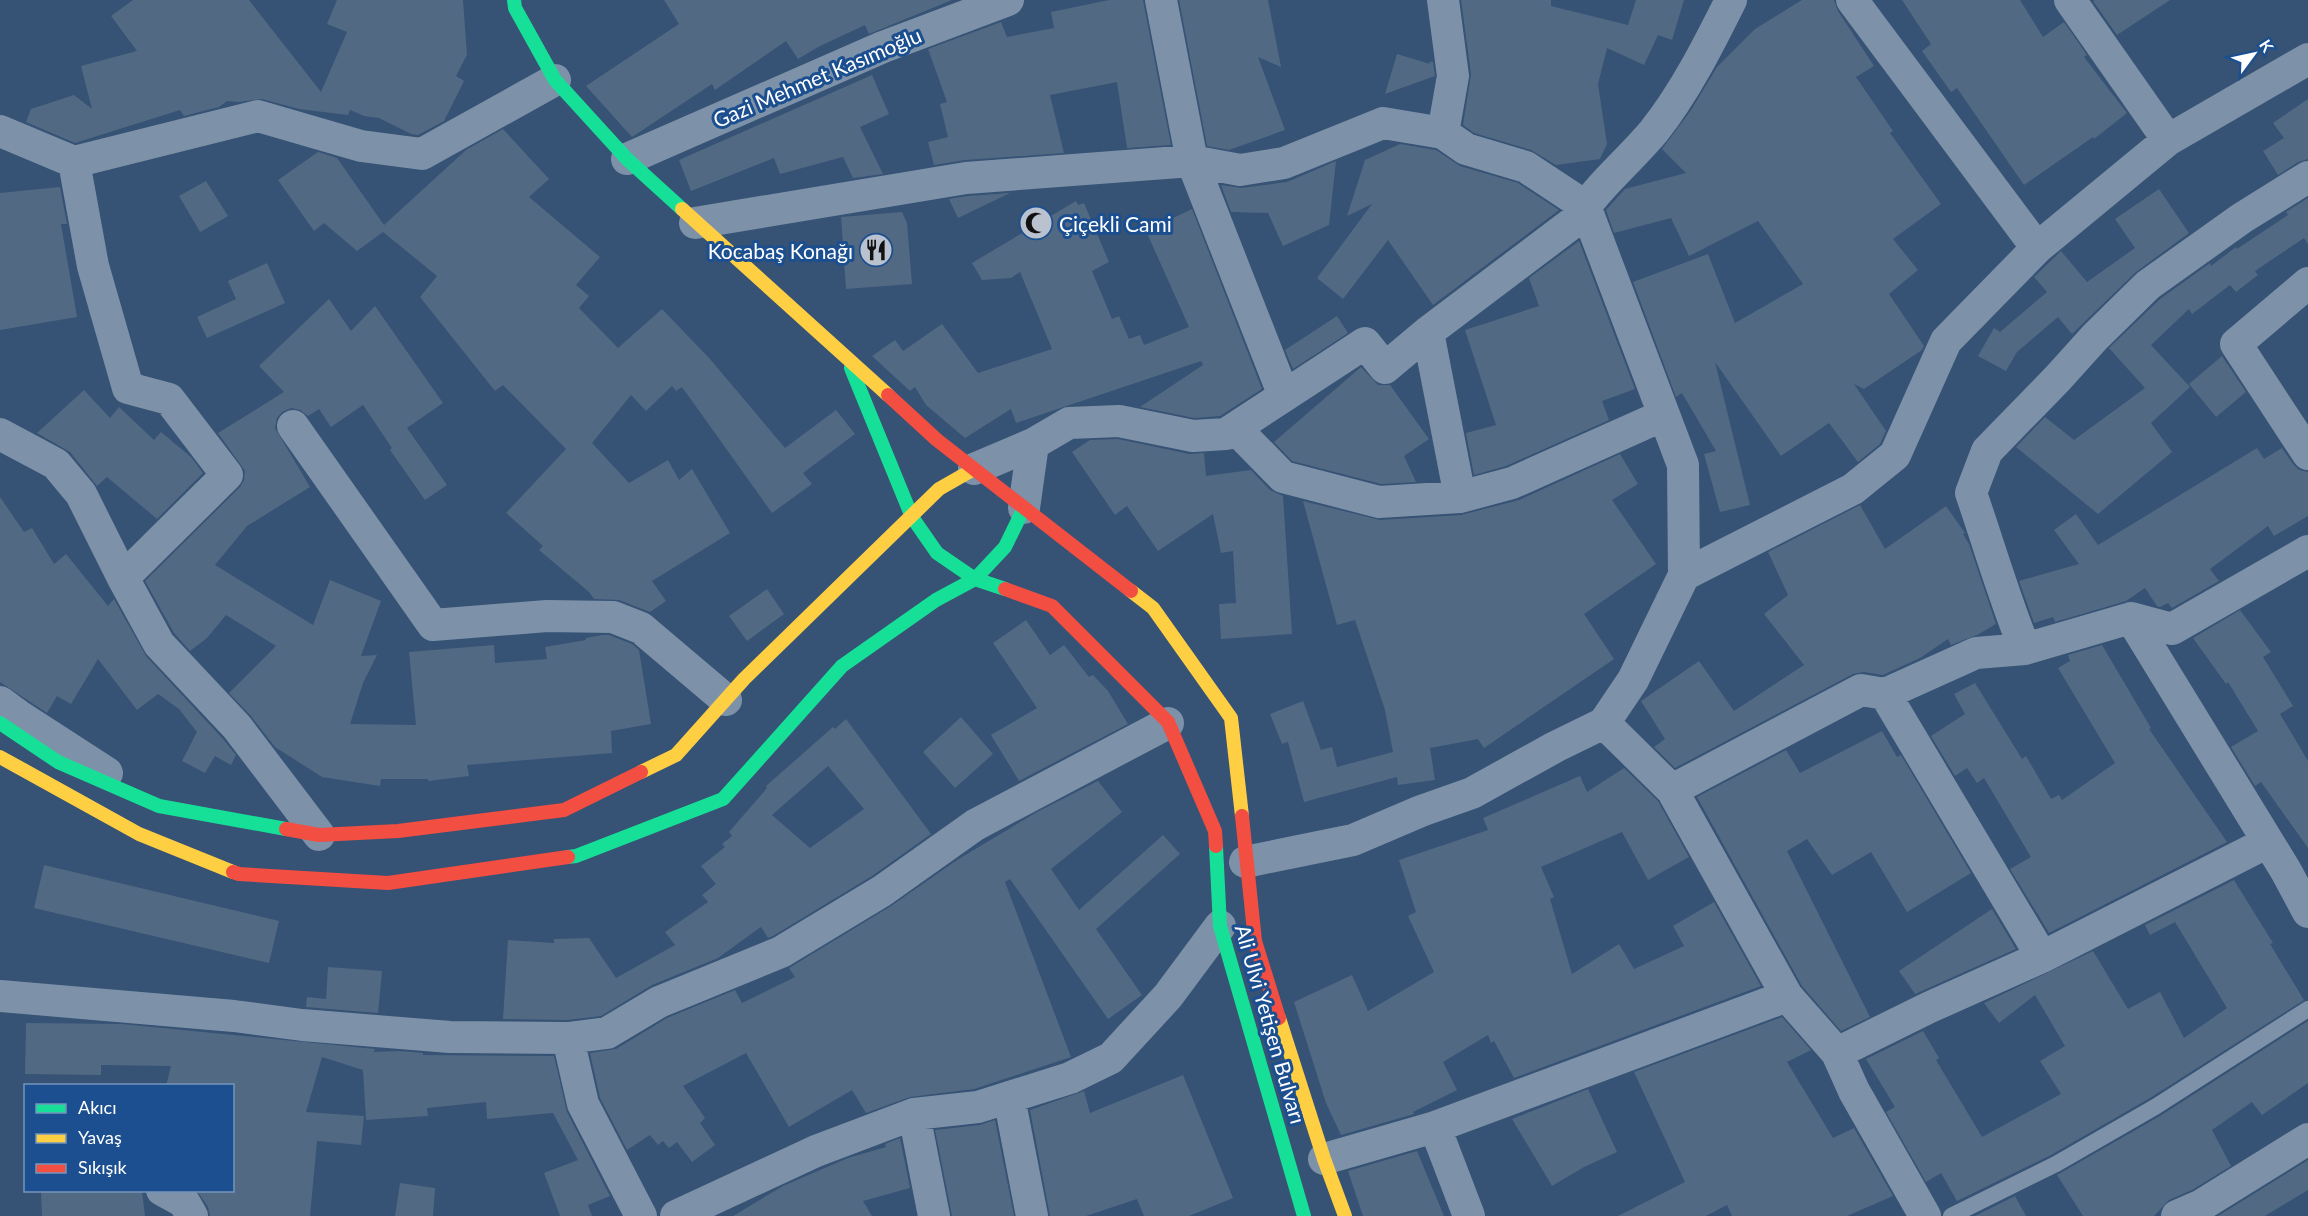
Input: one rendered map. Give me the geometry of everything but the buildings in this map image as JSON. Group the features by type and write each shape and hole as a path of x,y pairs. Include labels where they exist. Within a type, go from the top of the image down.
{"main road":[{"path":"514,0 515,8 555,80 627,159 937,440 1153,609 1231,718 1255,941 1324,1159 1345,1216"},
{"path":"848,361 912,517 937,554 975,579"},
{"path":"0,723 58,762 159,806 319,835 398,831 564,810 676,755 744,679 939,489 974,469"},
{"path":"0,757 139,834 239,874 388,883 576,856 723,799 842,666 936,600 975,579 1005,547 1024,508"},
{"name":"Ali Ulvi Yetişen Bulvarı","path":"975,579 1052,606 1168,723 1215,831 1220,926 1304,1216"}],"street":[{"name":"Gazi Mehmet Kasımoğlu","path":"627,159 883,47 1008,0"},
{"path":"1161,0 1192,161 1284,396"},
{"path":"1443,0 1454,76 1443,133"},
{"path":"974,469 1033,444 1069,423 1119,421 1193,436 1226,434 1365,343 1385,368 1575,222 1585,206 1654,130 1689,77 1731,0"},
{"path":"1852,0 2037,248"},
{"path":"2070,0 2168,140"},
{"path":"1683,575 1853,489 1895,455 1946,341 2037,248 2168,140 2308,59"},
{"path":"0,132 74,162 258,116 361,146 422,154 555,80"},
{"path":"695,223 966,178 1192,161 1240,170 1284,164 1383,123 1443,133 1466,149 1526,167 1585,206 1683,465 1683,575 1633,680 1604,723 1472,793 1421,811 1353,840 1245,862"},
{"path":"74,162 93,266 128,388 169,399 227,475 123,578"},
{"path":"2025,649 2007,604 1971,493 1987,451 2095,337 2148,285 2242,219 2308,177"},
{"path":"2308,283 2236,344 2308,454"},
{"path":"1428,333 1460,497"},
{"path":"1235,428 1283,477 1379,502 1460,497 1512,483 1664,415"},
{"path":"293,426 433,625 547,616 613,616 641,628 726,700"},
{"path":"0,434 57,464 81,494 159,644 237,727 319,835"},
{"path":"1024,508 1033,444"},
{"path":"1672,790 1861,690 1886,694 1976,653 2025,649 2131,618 2172,629 2308,551"},
{"path":"2131,618 2268,842 2308,912"},
{"path":"1886,694 2042,957"},
{"path":"0,702 159,806"},
{"path":"0,996 450,1037 568,1038 607,1033 659,1002 781,952 882,891 975,825 1168,723"},
{"path":"1604,723 1672,790 1787,996 1838,1053 1854,1091 1925,1216"},
{"path":"1838,1053 1930,1007 2042,957 2268,842"},
{"path":"676,1216 709,1209 816,1151 914,1114 978,1107 1070,1078 1111,1058 1168,996 1220,926"},
{"path":"1324,1159 1435,1127 1787,996"},
{"path":"568,1038 583,1104 641,1216"},
{"path":"1009,1097 1032,1216"},
{"path":"914,1114 934,1216"},
{"path":"1435,1127 1469,1216"},
{"path":"2195,1213 2308,1139"},
{"path":"164,1192 184,1202 192,1216"}],"lane":[{"path":"1951,1216 2056,1164 2145,1113 2308,1009"}],"traffic: fast":[{"path":"514,0 515,8 555,80 627,159 682,209"},
{"path":"851,368 912,517 937,553 975,579 1005,547 1024,508"},
{"path":"568,857 576,856 723,799 842,666 936,600 975,579 1005,589"},
{"path":"0,723 58,762 159,806 286,829"},
{"path":"1216,846 1220,926 1304,1216"}],"traffic: slow":[{"path":"682,209 888,395"},
{"path":"641,772 676,755 744,679 939,489 974,469"},
{"path":"1131,591 1153,608 1231,718 1242,816"},
{"path":"0,757 139,834 233,872"},
{"path":"1279,1018 1324,1159 1345,1216"}],"traffic: jam":[{"path":"888,395 937,440 1131,591"},
{"path":"1005,589 1052,606 1168,722 1215,831 1216,846"},
{"path":"286,829 319,835 398,831 564,810 641,772"},
{"path":"1242,816 1255,941 1279,1018"},
{"path":"233,872 388,883 568,857"}],"place":[{"name":"Çiçekli Cami","path":"1036,223"},
{"name":"Kocabaş Konağı","path":"876,250"}]}
